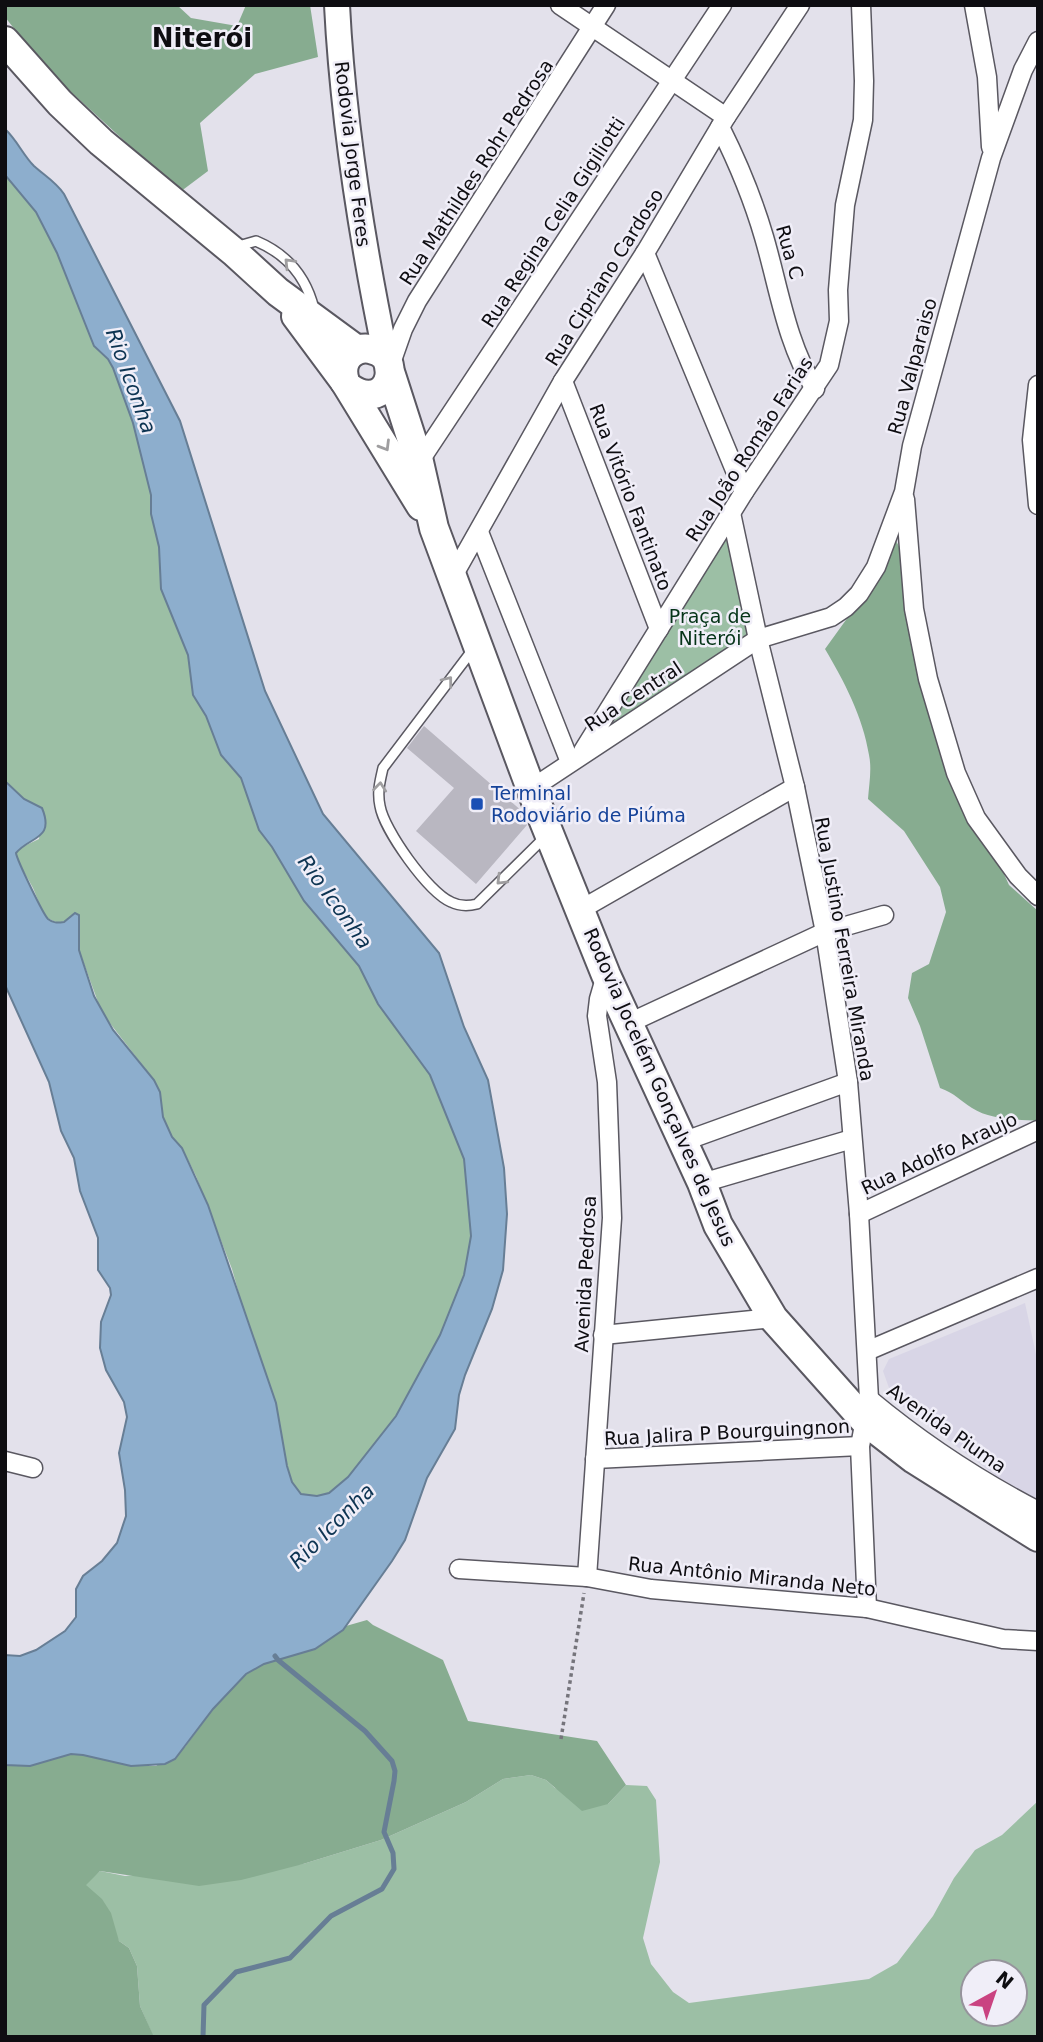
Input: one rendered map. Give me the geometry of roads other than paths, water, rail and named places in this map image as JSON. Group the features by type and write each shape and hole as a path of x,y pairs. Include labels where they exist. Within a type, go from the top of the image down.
{"main road":[{"name":"Rodovia Jorge Feres","path":"337,5 340,55 357,200 375,303 378,359"},
{"name":"Rodovia Jocelém Gonçalves de Jesus","path":"5,41 60,103 101,142 278,292 316,321 378,359 419,463 434,528 531,789 606,975 702,1183 718,1225 773,1318 865,1422 914,1459 1038,1537"},
{"name":"Rodovia Jocelém Gonçalves de Jesus","path":"278,292 348,385 434,528"},
{"path":"378,359 385,387 379,392 364,395 348,385 343,369 346,361 378,359"}],"street":[{"path":"560,5 672,80 723,122"},
{"name":"Rua Mathildes Rohr Pedrosa","path":"378,359 403,329 418,301 606,5"},
{"name":"Rua Regina Celia Gigiliotti","path":"419,463 722,5"},
{"name":"Rua Cipriano Cardoso","path":"453,576 564,381 723,122 800,5"},
{"name":"Rua João Romão Farias","path":"574,760 744,492 829,365 839,321 840,242 845,205 863,120 861,5"},
{"path":"974,5 987,77 991,158"},
{"name":"Rua Valparaiso","path":"758,639 831,617 859,594 876,567 904,492 912,446 991,158 1023,70 1038,41"},
{"name":"Rua C","path":"723,122 764,236 786,324 804,372 815,389"},
{"path":"645,253 744,492"},
{"name":"Rua Vitório Fantinato","path":"564,381 659,629"},
{"path":"1038,385 1032,440 1038,505"},
{"path":"904,492 914,609 928,679 956,773 976,818 1018,876 1038,896"},
{"name":"Rua Justino Ferreira Miranda","path":"731,513 758,639 795,787 825,932 848,1082 867,1351 867,1608"},
{"path":"479,532 574,760"},
{"name":"Rua Central","path":"531,789 758,639"},
{"path":"580,910 795,787"},
{"path":"629,1023 825,932 884,915"},
{"name":"Avenida Pedrosa","path":"587,1577 612,1218 607,1082 597,1016 598,999 606,975"},
{"path":"682,1142 848,1082"},
{"name":"Rua Adolfo Araujo","path":"859,1214 1038,1130"},
{"path":"702,1183 852,1139"},
{"path":"867,1351 1038,1278"},
{"path":"603,1335 773,1318"},
{"name":"Rua Jalira P Bourguingnon","path":"595,1459 865,1422"},
{"name":"Avenida Piuma","path":"865,1422 900,1425 981,1482 1038,1511"},
{"path":"5,1461 33,1468"},
{"name":"Rua Antônio Miranda Neto","path":"459,1569 587,1577 651,1589 867,1608 1003,1639 1038,1641"}],"lane":[{"path":"234,252 242,245 256,241 283,256 302,276 316,321"},
{"path":"478,643 383,768 379,788 380,807 388,830 401,850 438,892 450,902 470,906 477,904 550,832"}],"water":[{"name":"Rio Iconha","path":"5,129 30,162 64,194 180,421 265,691 323,814 439,953 464,1027 488,1080 504,1168 507,1214 503,1270 492,1309 465,1375 459,1395 455,1429 427,1478 405,1540 343,1630 315,1649 264,1664 246,1674 213,1709 175,1759 165,1764 131,1766 71,1754 30,1766 5,1765 5,1655 20,1656 36,1650 65,1631 76,1617 76,1589 83,1576 102,1561 117,1543 126,1516 119,1453 127,1417 124,1402 106,1370 100,1348 101,1322 111,1295 110,1288 98,1270 98,1238 80,1191 74,1158 61,1131 49,1082 5,985 5,781 24,799 42,808 45,818 43,832 16,853 30,887 50,920 64,922 75,913 79,915 79,950 94,996 113,1030 154,1080 160,1092 163,1117 172,1137 182,1148 208,1205 276,1403 292,1482 301,1494 317,1496 329,1493 348,1477 396,1416 440,1335 464,1275 471,1236 464,1159 430,1075 378,1004 359,966 304,901 259,830 241,778 221,755 206,716 193,695 188,655 161,589 159,547 151,514 151,495 133,423 113,368 94,346 57,253 36,212 5,175"}],"waterway":[{"path":"203,2037 204,2005 236,1972 290,1958 331,1916 382,1889 394,1869 393,1853 384,1832 394,1781 392,1761 365,1731 275,1656"}],"place":[{"name":"Terminal Rodoviário de Piúma","path":"477,804"}],"district":[{"name":"Niterói","path":"202,38"}],"park label":[{"name":"Praça de Niterói","path":"710,627"}]}
